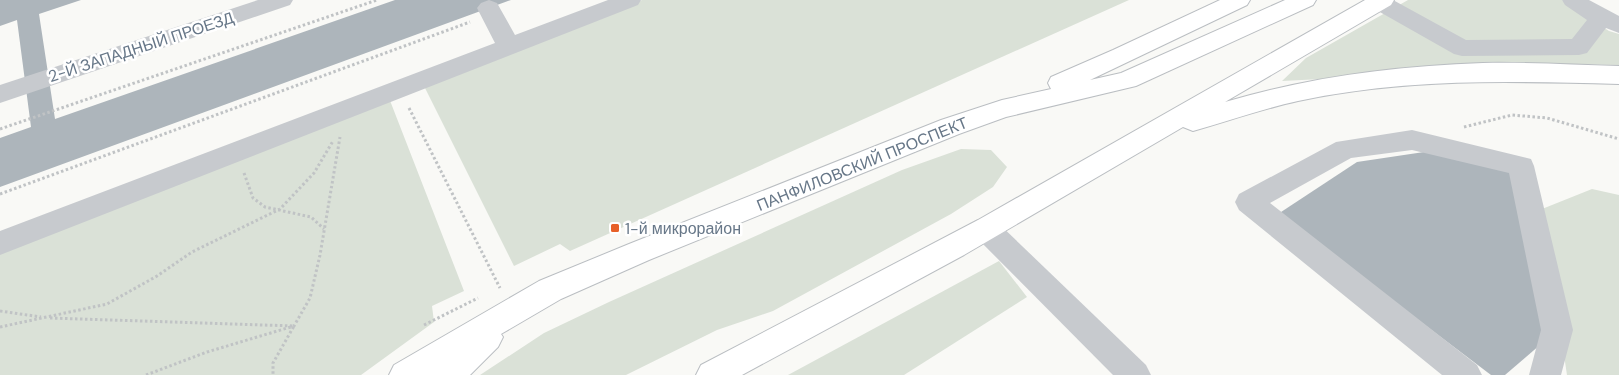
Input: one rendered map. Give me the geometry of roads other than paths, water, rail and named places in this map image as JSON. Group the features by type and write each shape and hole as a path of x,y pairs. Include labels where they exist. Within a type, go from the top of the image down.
{"main road":[{"path":"1002,109 1122,56 1239,0"},
{"name":"ПАНФИЛОВСКИЙ ПРОСПЕКТ","path":"405,375 513,296 550,290 639,252 950,127 1002,109 1126,80 1305,0"},
{"path":"712,375 986,229 1140,141 1258,70 1381,1"},
{"path":"1140,141 1214,114 1320,87 1398,78 1482,72 1619,75"},
{"path":"449,375 484,339 513,296"}],"street":[{"name":"2-Й ЗАПАДНЫЙ ПРОЕЗД","path":"0,94 282,0"},
{"path":"0,242 238,151 347,117 399,89 630,0"},
{"path":"1381,1 1462,48 1579,48 1610,22 1573,0"},
{"path":"491,11 509,47"},
{"path":"1466,375 1249,202 1344,149 1412,140 1521,166 1557,330 1545,375"},
{"path":"986,229 1135,375"}],"place":[{"name":"1-й микрорайон","path":"615,228"}]}
